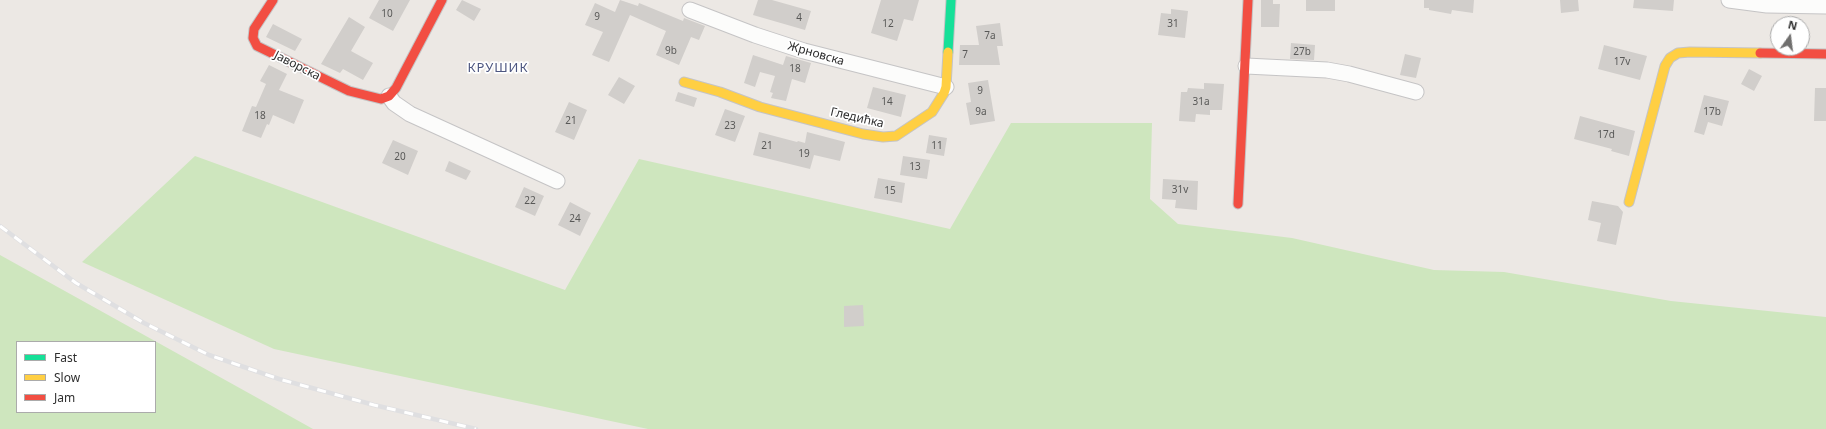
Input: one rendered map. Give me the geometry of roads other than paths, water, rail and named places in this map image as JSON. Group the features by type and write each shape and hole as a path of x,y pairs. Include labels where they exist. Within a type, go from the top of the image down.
{"street":[{"name":"Јаворска","path":"273,0 254,29 253,38 257,46 349,91 381,99 389,96"},
{"path":"442,0 396,88 389,96 400,109 557,181"},
{"name":"Гледићка","path":"684,82 720,92 760,107 863,134 884,137 902,133 932,112 941,99 946,87 951,0"},
{"path":"1238,204 1246,66 1248,0"},
{"path":"1729,0 1767,5 1826,6"},
{"name":"Жрновска","path":"690,10 755,35 804,51 946,87"},
{"path":"1629,202 1665,66 1670,58 1678,53 1690,52 1826,54"},
{"path":"1246,66 1327,70 1349,74 1416,92"}],"railway":[{"path":"0,226 76,283 144,323 209,355 279,379 374,405 476,429"}],"district":[{"name":"КРУШИК","path":"498,68"}]}
